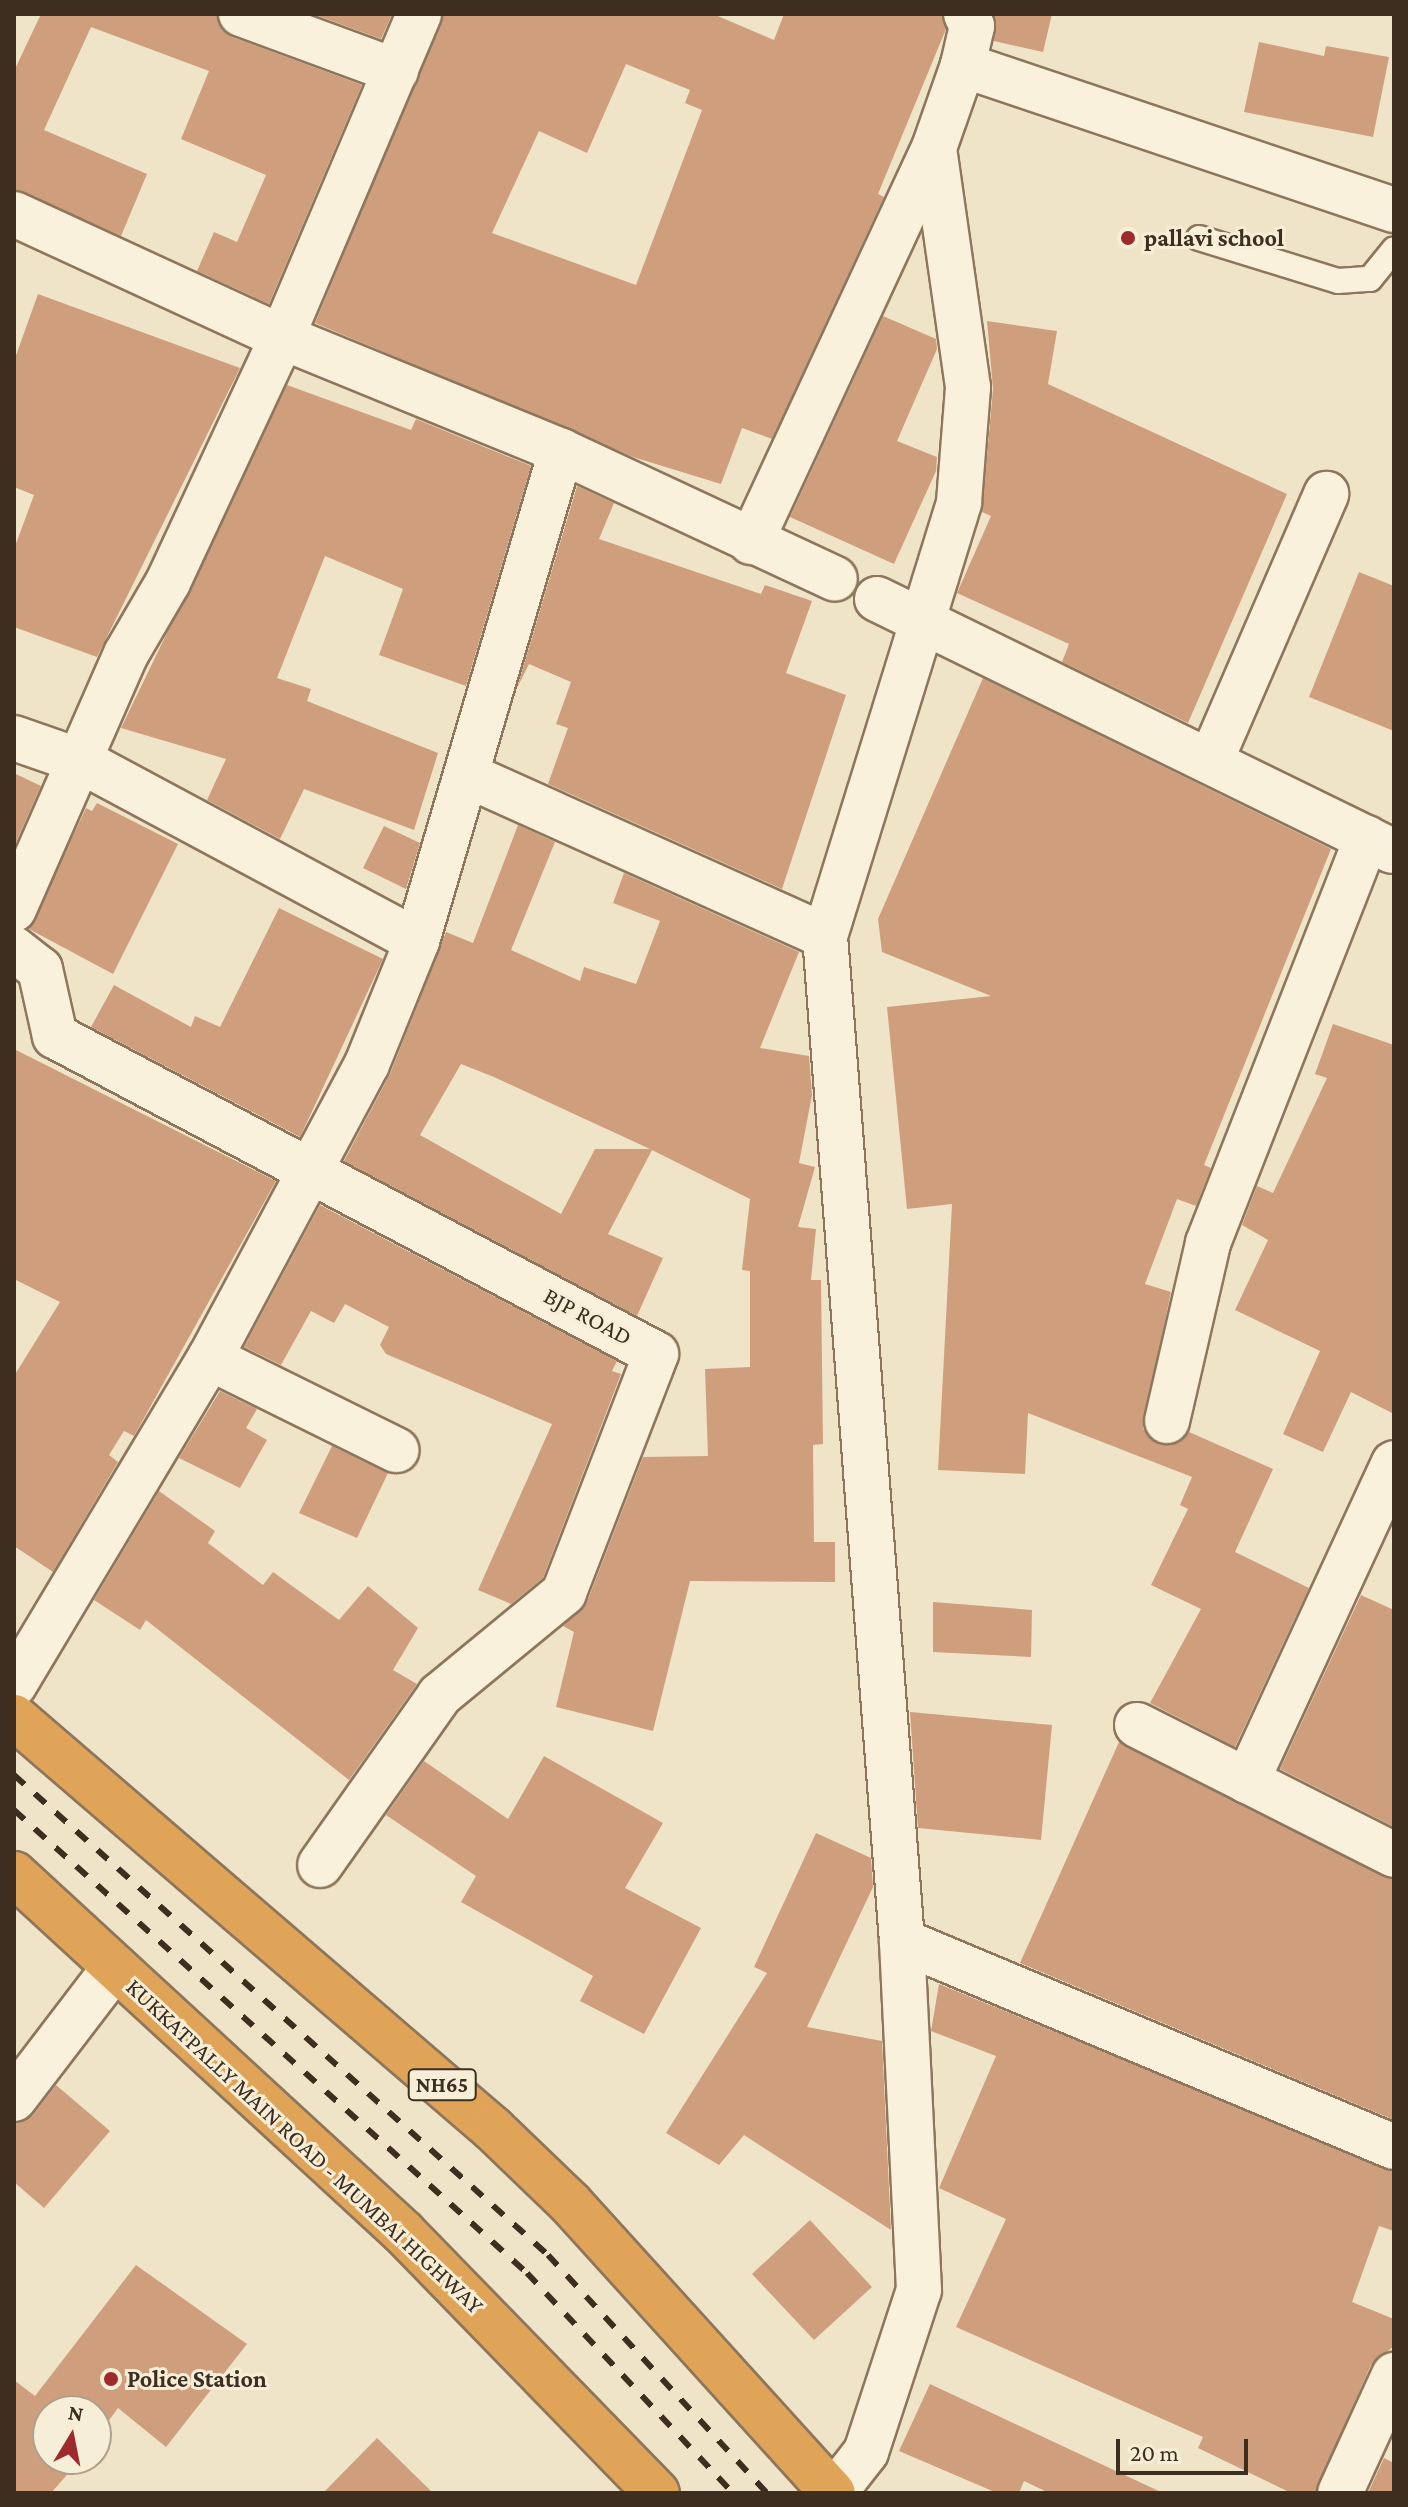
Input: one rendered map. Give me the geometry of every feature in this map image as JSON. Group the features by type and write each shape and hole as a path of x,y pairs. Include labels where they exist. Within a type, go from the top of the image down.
{"highway":[{"name":"NH65","path":"14,1717 493,2129 570,2203 833,2493"},
{"name":"KUKKATPALLY MAIN ROAD - MUMBAI HIGHWAY","path":"14,1874 403,2232 657,2493"}],"street":[{"path":"241,14 396,71"},
{"path":"14,909 83,762 126,654 168,582 282,337 419,14"},
{"path":"751,542 934,148 963,65 972,26 966,14"},
{"path":"963,65 1394,210"},
{"path":"833,2493 866,2452 919,2290 902,1941 825,936 919,618 959,502 968,387 934,148"},
{"path":"14,214 282,337 561,451 835,579"},
{"path":"14,1685 210,1358 367,1064 417,941 469,776 561,451"},
{"path":"1212,758 1326,494"},
{"path":"877,599 1212,758 1381,845 1208,1243 1167,1421"},
{"path":"14,738 83,762 417,941"},
{"path":"469,776 825,936"},
{"name":"BJP ROAD","path":"14,949 40,969 55,1036 656,1354 564,1593 440,1695 320,1865"},
{"path":"210,1358 396,1450"},
{"path":"1247,1781 1392,1474"},
{"path":"1137,1725 1394,1855"},
{"path":"902,1941 1394,2147"},
{"path":"14,2099 115,1967"},
{"path":"1340,2493 1394,2375"}],"lane":[{"path":"1199,238 1338,281 1370,279 1394,249"}],"building":[{"path":"41,14 217,14 232,37 362,85 269,304 197,271 214,232 237,242 266,175 181,139 209,71 91,27 44,130 147,174 121,236 14,189 14,71"},
{"path":"313,14 392,14 381,39"},
{"path":"443,14 713,14 774,40 784,14 941,14 946,29 878,194 884,197 772,439 742,428 721,484 633,457 315,323","holes":["626,64 690,90 685,103 702,110 636,285 492,233 539,131 587,153"]},
{"path":"994,14 1052,14 1043,52 994,41"},
{"path":"1259,42 1324,56 1326,46 1389,57 1373,137 1244,112"},
{"path":"38,294 240,368 97,657 14,627 14,549 34,495 14,487 14,361"},
{"path":"883,316 936,339 937,349 897,441 937,457 936,471 894,564 790,517"},
{"path":"987,321 1057,331 1048,384 1287,494 1188,723 1062,662 1069,644 957,593 991,516 982,512 993,389"},
{"path":"287,385 411,430 416,419 531,466 466,686 379,655 403,589 325,556 277,678 311,689 307,701 438,753 414,830 304,789 280,839 207,800 226,759 121,728"},
{"path":"577,486 614,503 599,539 761,594 765,585 812,601 786,673 846,695 782,889 548,784 568,728 556,724 571,682 529,664 517,688"},
{"path":"1359,572 1394,586 1394,731 1309,697"},
{"path":"983,678 1331,849 1204,1165 1211,1168 1196,1206 1177,1199 1145,1284 1171,1292 1143,1429 1162,1445 1189,1432 1273,1469 1235,1552 1309,1588 1235,1747 1150,1703 1201,1609 1151,1585 1188,1509 1180,1505 1192,1477 1028,1413 1025,1474 938,1470 952,1204 907,1209 887,1007 991,996 882,952 878,919"},
{"path":"14,773 41,786 14,847"},
{"path":"97,803 178,844 113,974 29,929 86,808 92,811"},
{"path":"518,825 555,842 511,950 580,981 584,967 636,984 660,921 613,903 624,873 799,952 760,1048 809,1056 812,1095 799,1163 815,1167 798,1227 816,1229 811,1280 821,1280 823,1444 813,1445 814,1542 835,1542 835,1582 690,1581 653,1731 556,1707 574,1632 563,1626 587,1602 643,1457 708,1456 705,1369 750,1367 750,1271 742,1270 750,1199 652,1150 608,1234 663,1258 637,1316 344,1161 390,1074 446,932 473,943","holes":["461,1064 650,1149 595,1149 561,1214 420,1135"]},
{"path":"384,826 420,843 406,889 363,868"},
{"path":"279,908 383,959 300,1137 91,1027 114,985 191,1027 195,1016 220,1027"},
{"path":"1333,1024 1394,1045 1394,1414 1351,1392 1323,1452 1283,1434 1320,1351 1235,1310 1268,1240 1242,1225 1257,1186 1273,1193 1327,1078 1315,1074"},
{"path":"14,1049 276,1181 134,1436 124,1431 109,1455 118,1462 53,1572 14,1546 14,1376 60,1302 14,1279"},
{"path":"320,1205 617,1361 612,1371 621,1374 543,1578 511,1604 478,1590 552,1424 386,1354 380,1345 389,1327 345,1304 334,1323 311,1311 281,1365 244,1347"},
{"path":"220,1391 257,1409 246,1428 267,1440 240,1488 179,1458"},
{"path":"332,1446 388,1473 357,1538 299,1513"},
{"path":"159,1491 215,1531 208,1543 263,1585 273,1572 339,1620 368,1586 418,1628 393,1670 417,1684 349,1780 146,1620 140,1630 94,1600"},
{"path":"1361,1595 1394,1610 1394,1827 1280,1769"},
{"path":"933,1602 1032,1610 1031,1657 933,1652"},
{"path":"910,1712 1052,1725 1041,1840 918,1828"},
{"path":"1119,1742 1394,1880 1394,2120 1020,1963"},
{"path":"544,1756 663,1823 625,1888 701,1928 644,2034 580,2001 593,1976 461,1902 476,1876 386,1815 424,1761 508,1819"},
{"path":"816,1833 871,1858 873,1887 807,2027 882,2041 891,2230 744,2135 719,2165 666,2133 767,1973 754,1967"},
{"path":"939,1984 1394,2171 1394,2231 1379,2226 1352,2302 1394,2319 1394,2346 1371,2365 1315,2493 1291,2493 1198,2448 1203,2437 956,2327 1006,2219 939,2188 996,2056 931,2031"},
{"path":"56,2085 110,2131 44,2208 14,2182 14,2123 33,2115"},
{"path":"810,2220 872,2287 814,2340 752,2274"},
{"path":"136,2265 247,2344 166,2447 118,2408 112,2416 112,2395 36,2395"},
{"path":"14,2380 34,2395 32,2475 67,2475 51,2493 14,2493"},
{"path":"930,2384 1163,2493 1049,2493 1024,2481 1019,2493 997,2493 899,2451"},
{"path":"377,2438 433,2493 323,2493"},
{"path":"1384,2458 1394,2463 1394,2493 1368,2493"}],"railway":[{"path":"14,1775 548,2255 767,2493"},
{"path":"14,1810 527,2273 733,2493"}],"place":[{"name":"pallavi school","path":"1128,238"},
{"name":"Police Station","path":"111,2379"}]}
